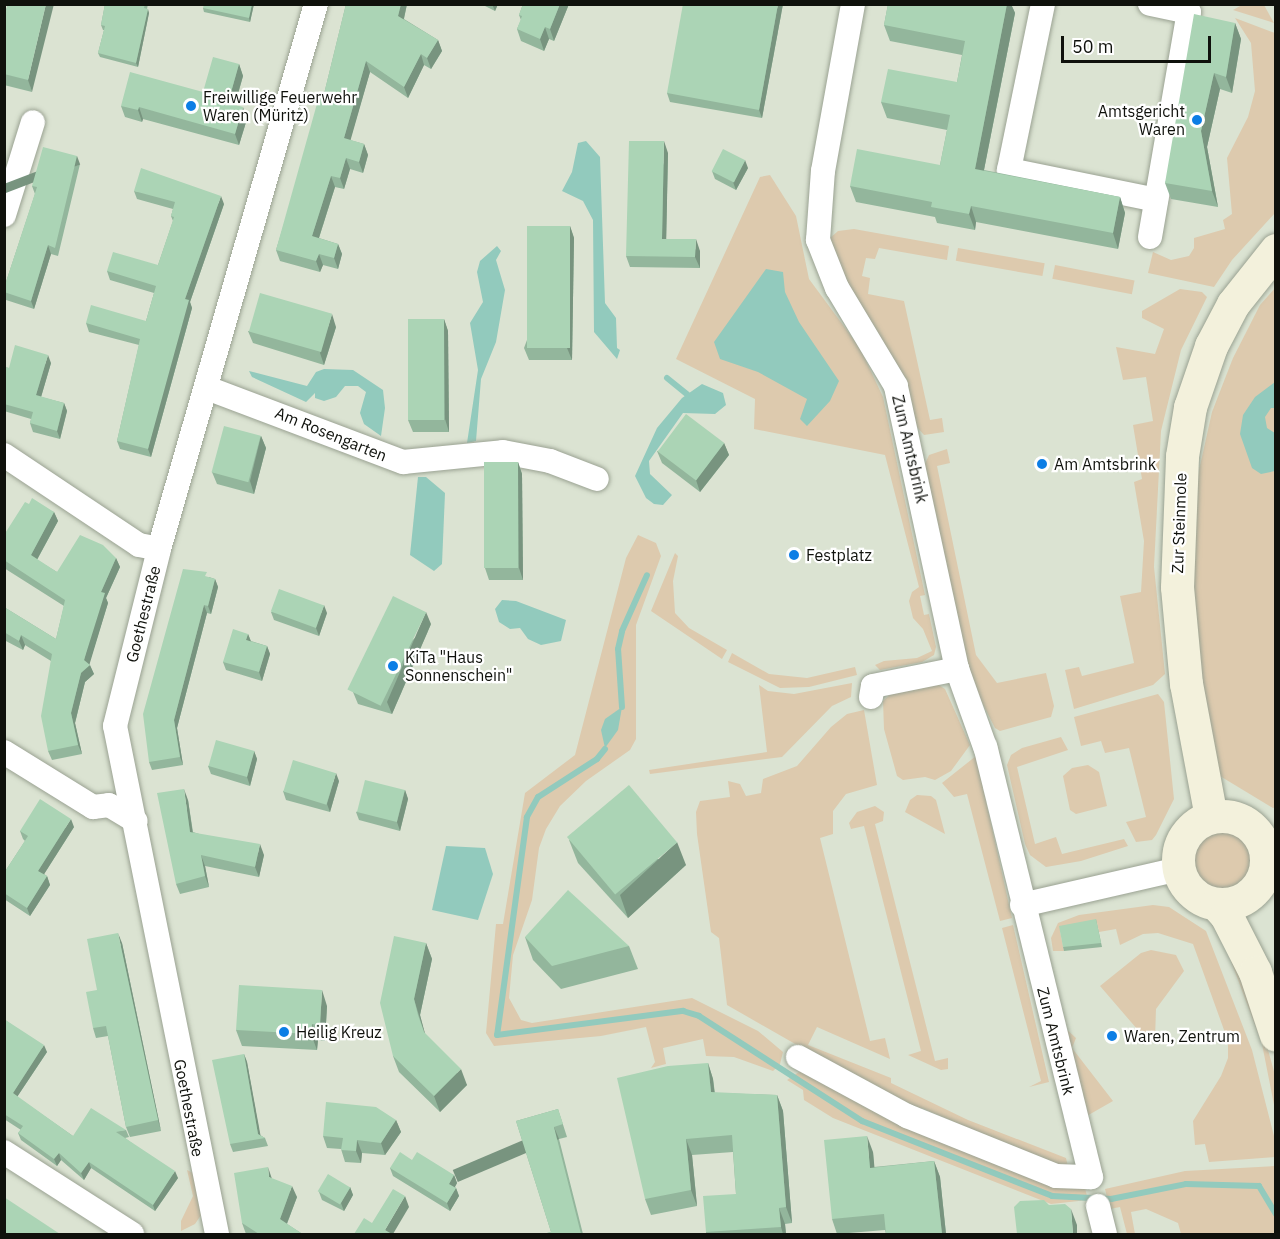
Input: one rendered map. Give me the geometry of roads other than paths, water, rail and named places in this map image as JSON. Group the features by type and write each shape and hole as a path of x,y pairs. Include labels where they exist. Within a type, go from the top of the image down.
{"street":[{"name":"Goethestraße","path":"217,1234 189,1108 136,821 115,726 159,549 316,4"},
{"name":"Zum Amtsbrink","path":"798,1057 907,1116 1056,1176 1091,1178 1022,905 986,747 957,669 896,386 837,288 818,240 823,171 853,4"},
{"path":"1043,4 1009,170 1156,200"},
{"path":"1150,4 1189,12 1150,237"},
{"path":"4,215 33,122"},
{"name":"Zur Steinmole","path":"1211,817 1186,684 1177,587 1182,456 1190,407 1211,346 1233,304 1275,250"},
{"name":"Am Rosengarten","path":"207,388 402,462 503,452 550,461 597,479"},
{"path":"4,455 139,545 159,549"},
{"path":"871,697 873,686 957,669"},
{"path":"4,752 93,807 109,805 136,821"},
{"path":"1255,972 1247,907 1250,895 1263,877 1266,866 1260,836 1233,817 1211,817 1185,836 1179,869 1191,892 1216,904 1226,915 1255,972 1275,1035"},
{"path":"1022,905 1179,869"},
{"path":"1216,904 1239,901 1250,895"},
{"path":"4,1152 132,1234"},
{"path":"1098,1206 1105,1234"}],"water":[{"path":"586,141 600,157 605,303 616,318 617,348 620,350 617,359 594,332 593,220 583,201 562,191 572,172 578,143"},
{"path":"497,246 501,251 496,260 505,290 496,342 481,379 476,441 467,443 478,370 470,323 483,302 477,272 480,261"},
{"path":"766,269 783,272 785,292 799,322 839,381 830,401 807,426 800,419 807,399 758,372 720,359 714,342"},
{"path":"324,369 353,370 383,390 385,408 381,436 364,424 360,413 366,392 358,386 345,386 336,397 324,401 315,398 315,393 306,402 252,377 249,371 307,386 316,372"},
{"path":"1275,382 1275,408 1271,408 1265,417 1267,428 1275,433 1275,471 1261,474 1252,468 1240,434 1243,415 1255,397"},
{"path":"702,384 723,393 726,405 715,414 683,413 649,461 650,474 672,495 663,505 654,504 646,498 635,476 657,428 682,398"},
{"path":"418,477 426,477 445,493 442,564 434,571 410,555"},
{"path":"502,600 516,601 566,620 561,641 541,645 528,639 520,628 510,629 499,622 495,609"},
{"path":"622,707 618,730 605,748 601,730 605,719"},
{"path":"446,846 485,848 493,874 478,920 432,910"}],"waterway":[{"path":"667,378 687,394"},
{"path":"622,707 618,649 622,631 647,575"},
{"path":"605,749 597,759 538,797 527,817 497,1035 683,1011 699,1016 862,1121 1052,1196 1111,1199 1186,1184 1259,1186 1276,1214"}],"place":[{"name":"Freiwillige Feuerwehr Waren (Müritz)","path":"191,106"},
{"name":"Amtsgericht Waren","path":"1197,120"},
{"name":"Am Amtsbrink","path":"1042,464"},
{"name":"Festplatz","path":"794,555"},
{"name":"KiTa \"Haus Sonnenschein\"","path":"393,666"},
{"name":"Heilig Kreuz","path":"284,1032"},
{"name":"Waren, Zentrum","path":"1112,1036"}]}
